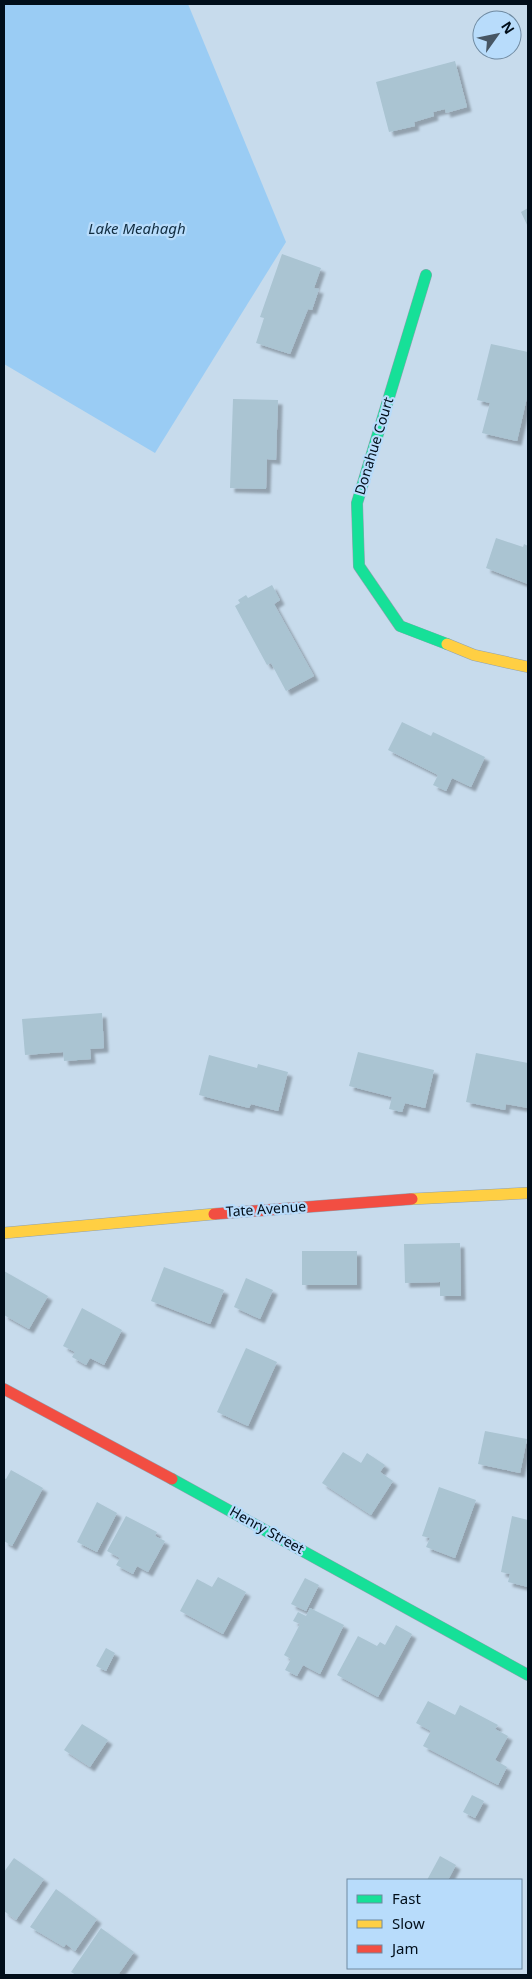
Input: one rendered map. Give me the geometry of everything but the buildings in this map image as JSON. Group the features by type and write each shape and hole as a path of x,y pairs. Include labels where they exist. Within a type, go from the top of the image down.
{"street":[{"name":"Donahue Court","path":"426,275 357,503 359,566 400,626 474,654 528,667"},
{"name":"Tate Avenue","path":"4,1233 190,1214 320,1204 528,1193"},
{"name":"Henry Street","path":"4,1389 274,1533 528,1675"}],"water":[{"name":"Lake Meahagh","path":"4,4 188,4 286,242 155,453 4,364"}],"traffic: fast":[{"path":"426,275 357,503 359,566 400,626 447,644"},
{"path":"172,1479 528,1675"}],"traffic: slow":[{"path":"447,644 474,655 528,667"},
{"path":"412,1199 528,1193"},
{"path":"4,1233 214,1214"}],"traffic: jam":[{"path":"214,1214 412,1199"},
{"path":"4,1389 172,1479"}]}
